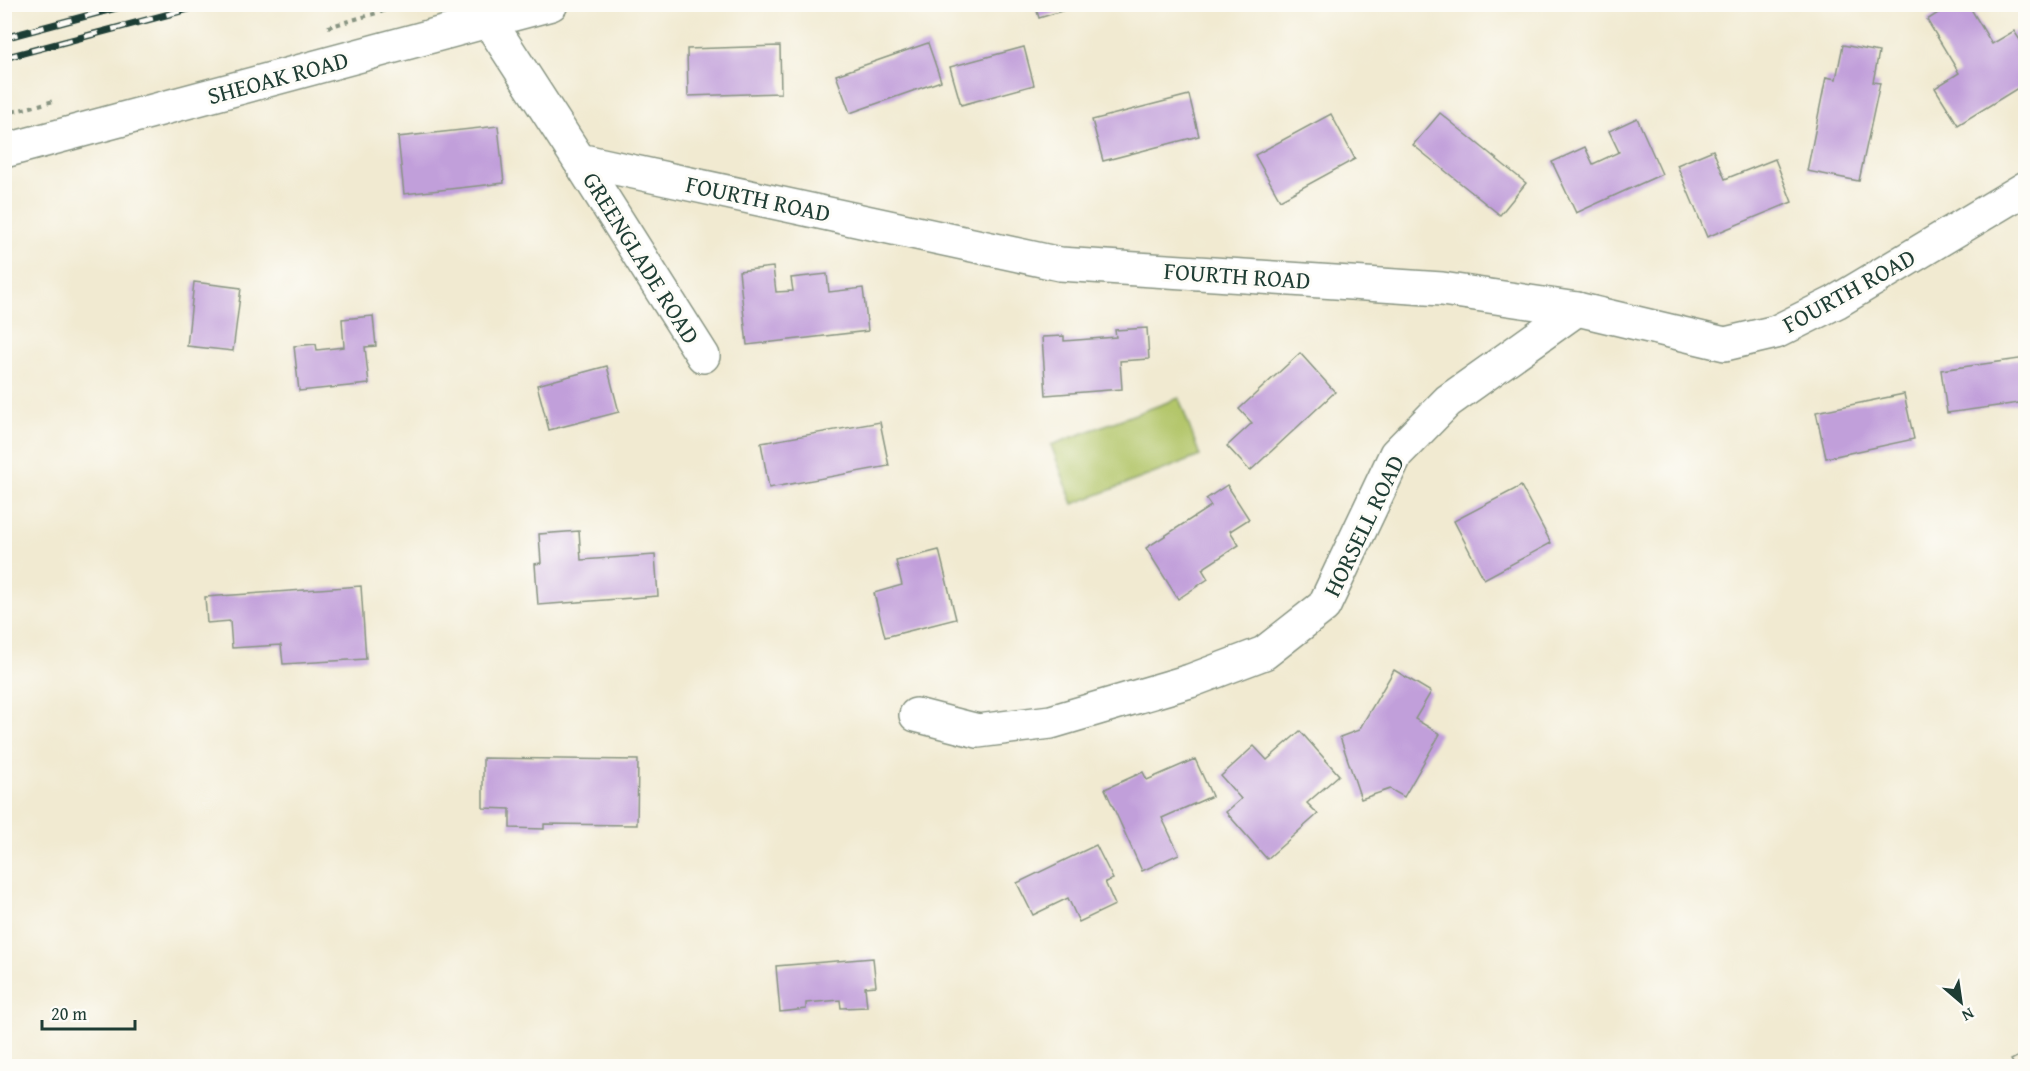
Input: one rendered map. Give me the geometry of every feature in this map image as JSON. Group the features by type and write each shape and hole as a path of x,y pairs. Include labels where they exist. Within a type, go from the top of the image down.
{"street":[{"name":"SHEOAK ROAD","path":"4,151 551,4"},
{"path":"489,21 579,160"},
{"name":"FOURTH ROAD","path":"579,160 1060,264 1442,289 1577,309 1725,344 1776,332 1836,302 2025,188"},
{"name":"GREENGLADE ROAD","path":"579,160 703,357"},
{"name":"HORSELL ROAD","path":"916,716 978,731 1051,722 1190,681 1264,653 1324,606 1396,454 1448,401 1577,309"}],"green space":[{"path":"1179,398 1200,456 1073,504 1051,445"}],"building":[{"path":"1035,4 1081,4 1081,5 1039,18"},
{"path":"1952,4 1968,4 1992,44 2014,31 2026,49 2026,83 1958,125 1935,88 1959,73 1927,20"},
{"path":"928,43 941,81 850,113 836,75"},
{"path":"1843,45 1879,52 1873,82 1880,83 1859,181 1807,171 1826,77 1836,79"},
{"path":"780,46 781,93 688,96 687,49"},
{"path":"1024,47 1034,85 961,105 950,67"},
{"path":"1189,95 1199,136 1103,161 1092,120"},
{"path":"1440,113 1526,183 1500,215 1413,145"},
{"path":"1331,114 1355,159 1280,200 1255,155"},
{"path":"1637,118 1662,174 1576,213 1552,162 1585,147 1593,164 1619,152 1609,131"},
{"path":"498,126 504,183 404,194 398,137"},
{"path":"1713,150 1725,179 1775,159 1792,202 1707,237 1677,165"},
{"path":"773,267 776,292 793,291 791,278 827,274 829,292 863,288 868,331 747,345 739,271"},
{"path":"194,282 241,288 233,351 187,346"},
{"path":"373,316 376,346 365,347 369,384 299,391 294,346 316,344 317,350 344,347 342,319"},
{"path":"1147,328 1149,359 1120,361 1122,389 1046,395 1042,337 1064,336 1064,341 1116,337 1115,330"},
{"path":"1300,353 1335,392 1250,471 1227,446 1252,423 1239,409"},
{"path":"2026,358 2026,402 1947,413 1941,370"},
{"path":"607,366 619,412 549,430 537,385"},
{"path":"1904,394 1914,439 1826,458 1816,412"},
{"path":"880,422 889,466 769,488 761,443"},
{"path":"1227,485 1249,519 1230,531 1239,545 1202,569 1208,579 1178,599 1146,548 1211,506 1206,499"},
{"path":"1521,486 1551,543 1484,579 1454,521"},
{"path":"579,531 581,560 655,555 658,596 538,605 535,564 541,563 539,534"},
{"path":"939,550 956,619 885,637 874,593 902,585 896,561"},
{"path":"361,586 366,659 283,664 281,645 232,648 230,621 207,623 205,597"},
{"path":"1394,670 1431,692 1415,719 1440,734 1404,797 1390,789 1361,799 1340,737 1359,730"},
{"path":"1300,731 1339,775 1307,803 1318,814 1267,859 1226,812 1241,799 1221,776 1254,746 1267,760"},
{"path":"483,758 638,760 637,825 544,824 544,829 510,828 510,809 483,808"},
{"path":"1195,759 1212,796 1162,818 1179,854 1142,871 1105,789 1143,772 1147,780"},
{"path":"1096,845 1113,879 1105,882 1115,905 1079,922 1068,898 1033,915 1017,883"},
{"path":"873,958 876,986 865,987 867,1007 841,1008 840,1000 806,1003 806,1009 780,1012 776,966"},
{"path":"2026,1052 2026,1066 2015,1066 2011,1060"}],"railway":[{"path":"4,38 131,4"},
{"path":"4,58 207,4"}]}
